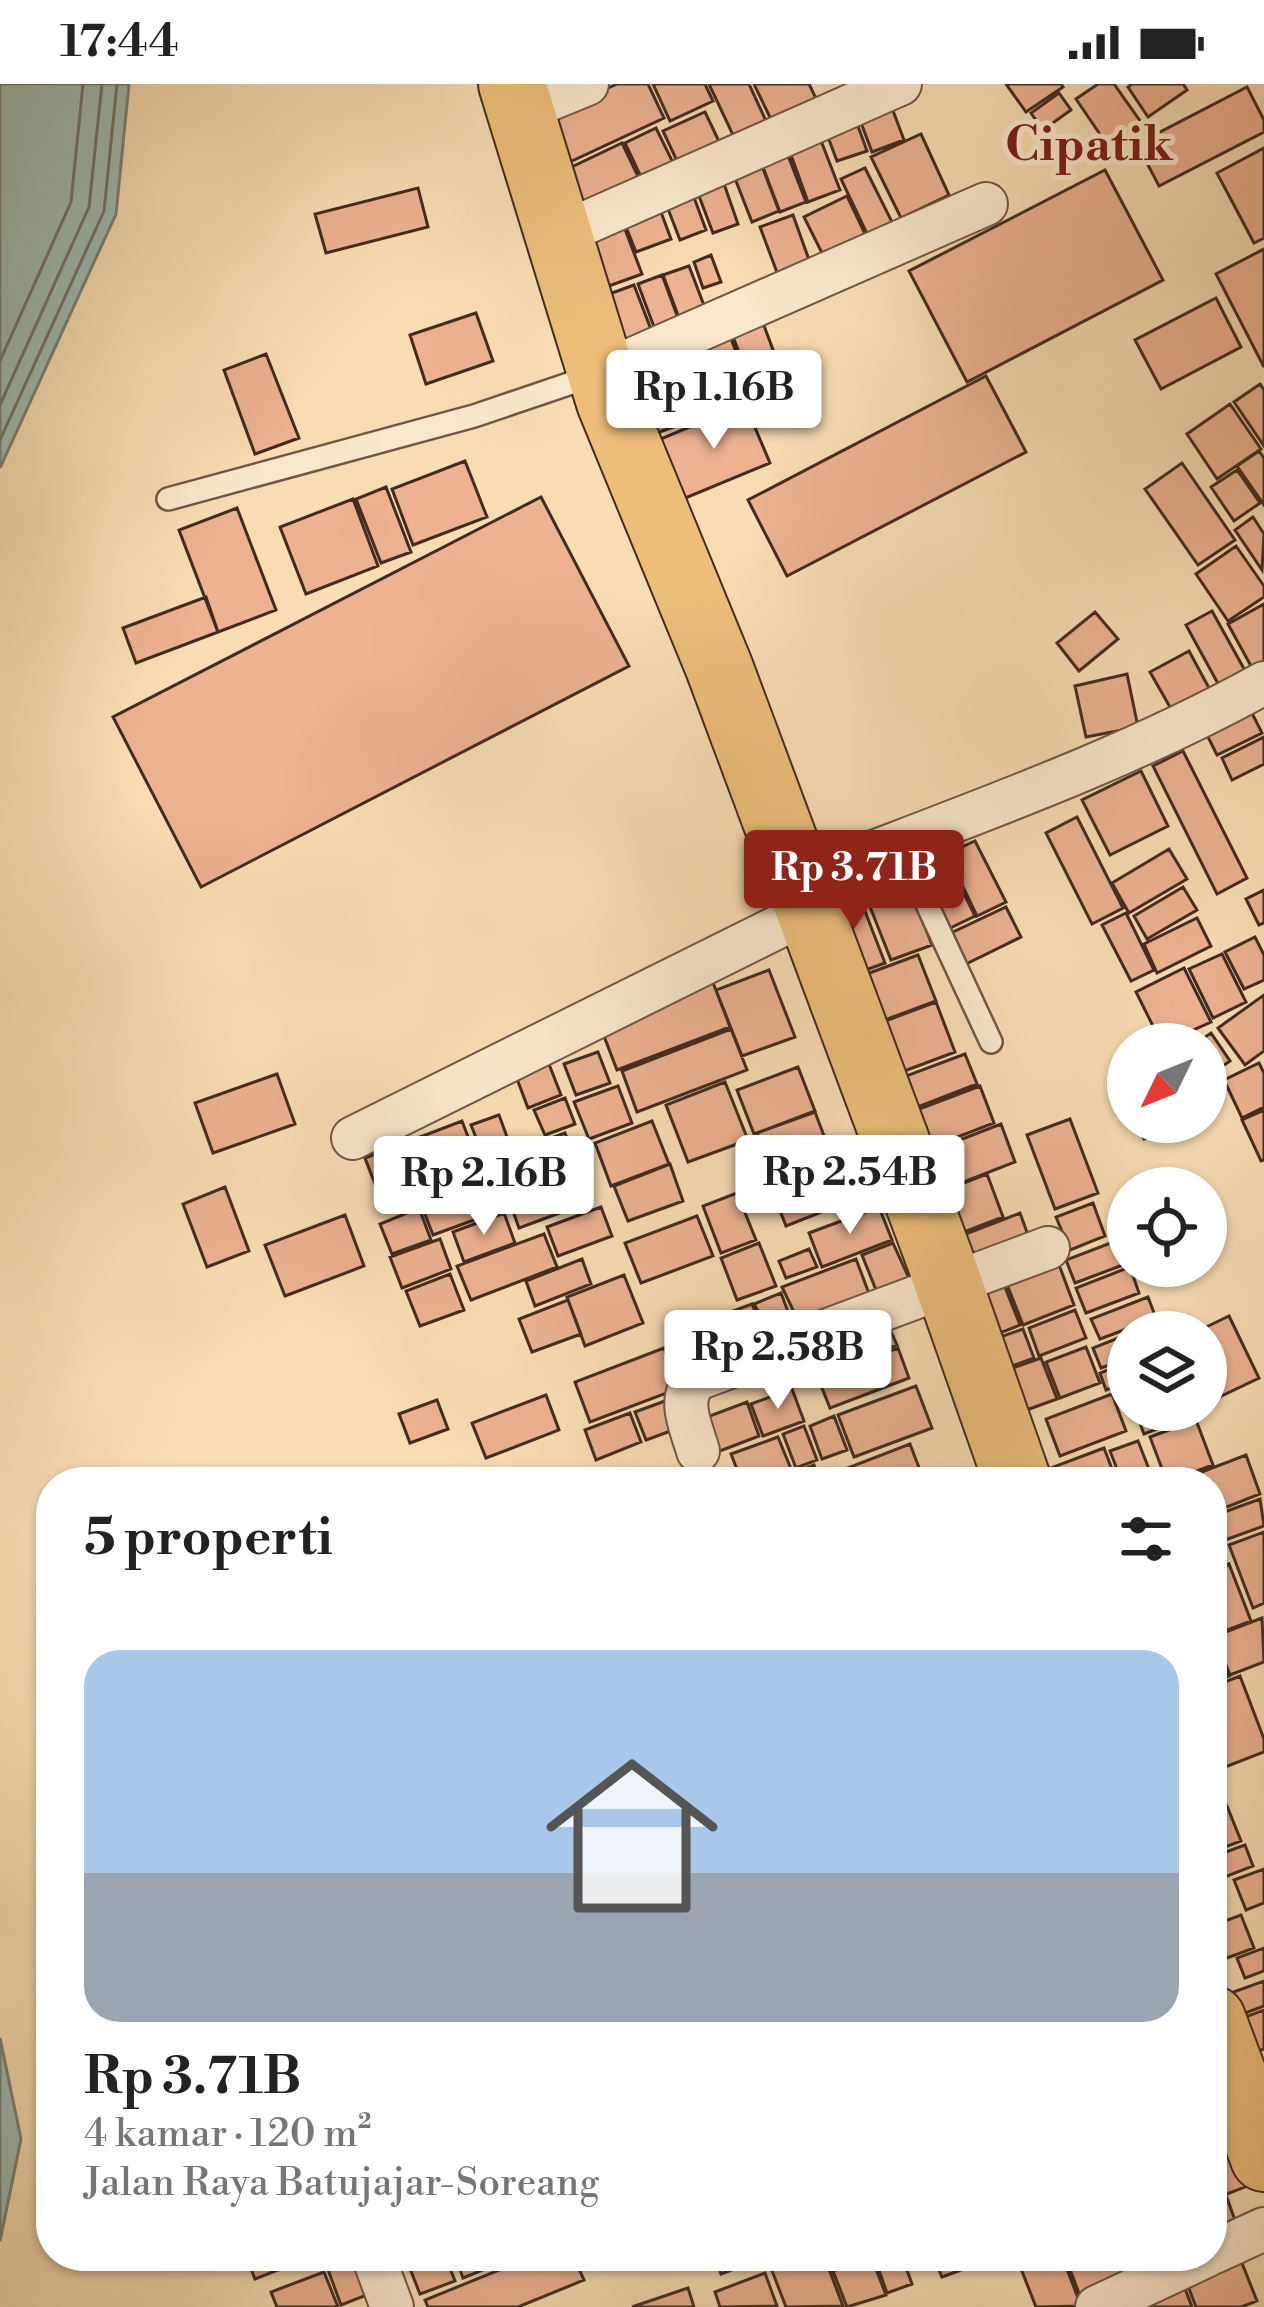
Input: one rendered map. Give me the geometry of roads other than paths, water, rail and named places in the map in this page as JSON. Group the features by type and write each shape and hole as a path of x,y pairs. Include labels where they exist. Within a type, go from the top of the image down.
{"highway":[{"path":"517,98 601,373 719,667 861,1044 1013,1467"},
{"path":"1227,2059 1264,2158"}],"street":[{"path":"517,98 587,84"},
{"path":"556,236 901,84"},
{"path":"601,373 986,204"},
{"path":"353,1138 898,842 1138,746 1264,683"},
{"path":"698,1451 684,1400 697,1379 1048,1248"},
{"path":"1227,2246 1264,2229"},
{"path":"379,2271 392,2307"},
{"path":"1097,2307 1175,2271"}],"lane":[{"path":"168,500 474,416 601,373"},
{"path":"898,842 991,1042"}],"water":[{"path":"0,84 129,84 116,214 0,468"},
{"path":"0,2038 21,2139 0,2241"}],"district":[{"name":"Cipatik","path":"1089,146"}]}
